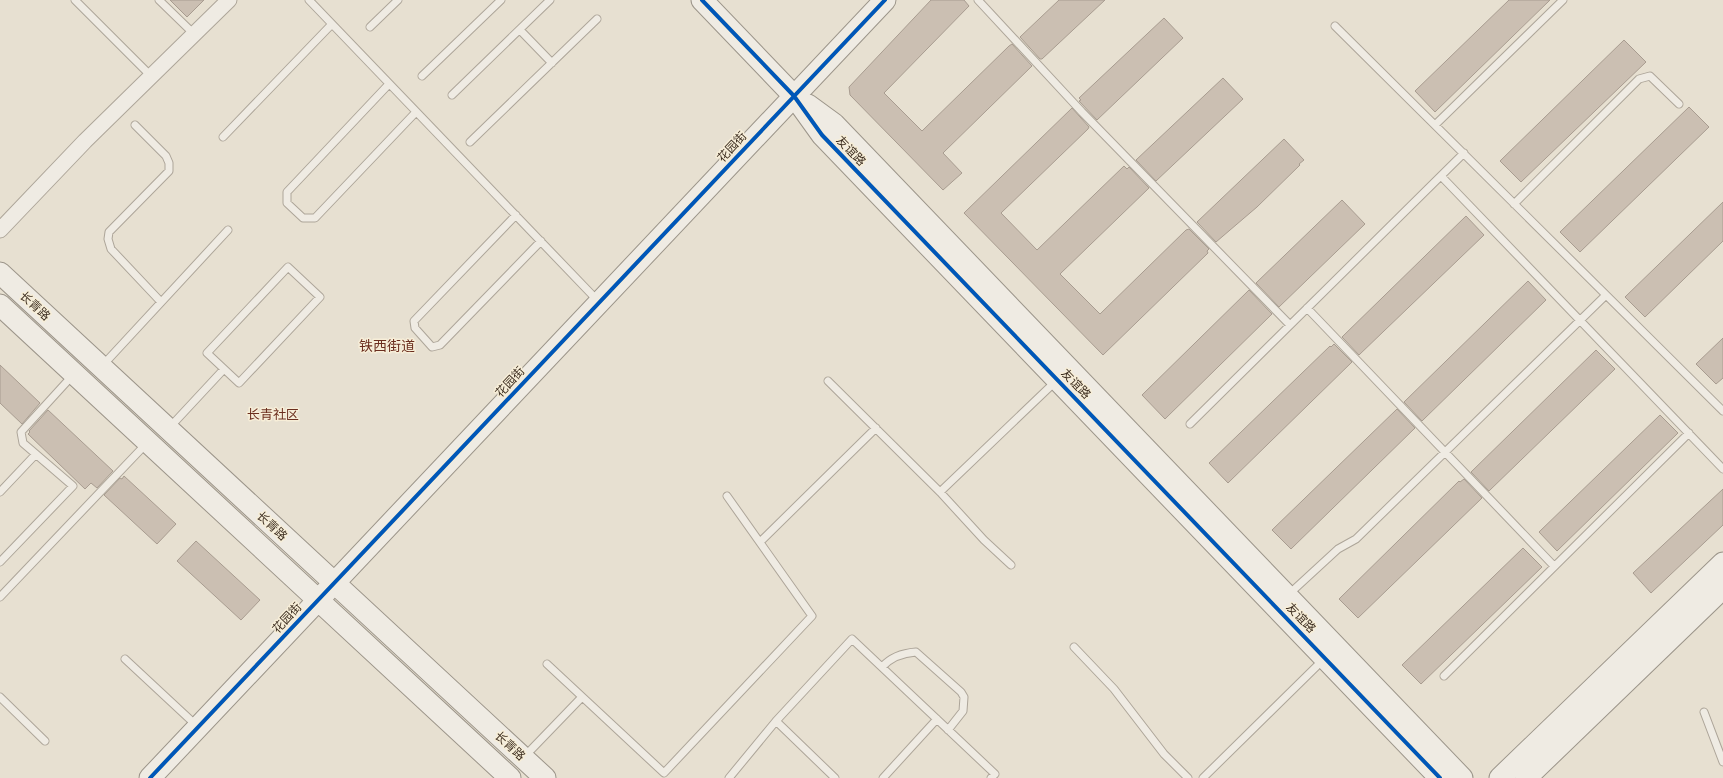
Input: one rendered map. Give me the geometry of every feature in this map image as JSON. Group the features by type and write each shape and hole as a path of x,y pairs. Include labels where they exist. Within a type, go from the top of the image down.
{"street":[{"path":"0,230 85,141 229,0"},
{"name":"友谊路","path":"702,0 794,96 822,135 1440,778"},
{"name":"花园街","path":"150,778 885,0"},
{"name":"友谊路","path":"794,96 834,124 1462,778"},
{"name":"长青路","path":"0,273 545,778"},
{"name":"长青路","path":"0,305 510,778"},
{"path":"1500,778 1723,563"},
{"path":"1526,778 1723,588"}],"lane":[{"path":"75,0 151,76"},
{"path":"159,0 194,34"},
{"path":"309,0 599,302"},
{"path":"370,27 398,0"},
{"path":"422,76 501,0"},
{"path":"452,96 550,0"},
{"path":"978,0 1082,112 1290,325"},
{"path":"1435,125 1563,0"},
{"path":"470,142 597,20"},
{"path":"223,137 332,24"},
{"path":"1335,26 1723,411"},
{"path":"520,30 552,63"},
{"path":"1514,204 1639,79 1650,76 1679,104"},
{"path":"390,84 287,192 287,203 303,218 315,218 416,112"},
{"path":"136,125 166,156 169,163 169,171 109,232 108,239 111,249 161,302"},
{"path":"1190,424 1464,154"},
{"path":"1441,176 1723,468"},
{"path":"516,215 414,321 415,328 432,347 440,345 541,241"},
{"path":"101,367 228,230"},
{"path":"288,267 320,297 239,383 224,369 207,353 288,267"},
{"path":"1288,596 1338,549 1356,539 1606,295"},
{"path":"1307,308 1554,566"},
{"path":"168,429 224,369"},
{"path":"0,562 73,486 23,443 21,432 74,374"},
{"path":"940,492 1058,379"},
{"path":"828,380 940,492 984,540 1012,565"},
{"path":"760,542 876,428"},
{"path":"1444,676 1689,433"},
{"path":"0,597 148,442"},
{"path":"0,492 36,454"},
{"path":"548,664 664,773 812,616 727,496"},
{"path":"729,778 776,722 852,639 995,774 991,778"},
{"path":"1074,647 1114,689 1164,754 1184,777"},
{"path":"882,667 886,662 898,655 916,652 961,692 964,702 963,711 948,730"},
{"path":"1203,778 1325,658"},
{"path":"125,659 198,728"},
{"path":"0,697 44,741"},
{"path":"523,758 582,697"},
{"path":"1704,712 1723,762"},
{"path":"883,778 938,720"},
{"path":"776,722 835,778"}],"building":[{"path":"170,0 204,0 187,17"},
{"path":"931,0 964,0 969,6 884,93 922,131 1012,44 1032,66 943,153 962,173 943,190 850,95 849,87"},
{"path":"1059,0 1105,0 1042,59 1040,59 1020,37"},
{"path":"1509,0 1550,0 1435,112 1415,91"},
{"path":"1164,18 1183,38 1097,120 1079,101 1081,100 1079,98"},
{"path":"1624,40 1646,62 1521,182 1500,161"},
{"path":"1223,78 1243,99 1156,181 1136,160"},
{"path":"1689,107 1709,127 1580,252 1560,232"},
{"path":"1072,108 1089,127 1088,129 1001,213 1037,250 1124,166 1127,169 1129,167 1149,188 1060,274 1100,314 1186,230 1189,229 1209,249 1207,251 1208,253 1103,355 964,213"},
{"path":"1284,139 1304,160 1257,207 1216,242 1197,222"},
{"path":"1342,200 1365,224 1279,307 1256,283"},
{"path":"1723,202 1723,241 1645,317 1625,297"},
{"path":"1466,216 1484,235 1359,355 1342,337"},
{"path":"1528,281 1546,300 1422,421 1404,402"},
{"path":"1249,290 1272,314 1165,419 1142,395"},
{"path":"1723,338 1723,378 1716,384 1696,364"},
{"path":"1334,344 1352,362 1228,483 1209,463 1330,346 1331,347"},
{"path":"1596,350 1615,369 1489,491 1471,472"},
{"path":"0,365 40,403 22,424 0,403"},
{"path":"1397,409 1415,428 1291,549 1272,530"},
{"path":"48,410 113,471 97,488 91,483 85,489 28,434"},
{"path":"1660,415 1678,433 1557,551 1539,532"},
{"path":"124,476 176,524 157,544 104,495 120,478 122,479"},
{"path":"1464,479 1482,498 1358,618 1339,599 1459,481 1460,482"},
{"path":"1723,489 1723,525 1651,593 1633,573"},
{"path":"196,541 260,600 241,620 177,561"},
{"path":"1523,548 1542,567 1421,684 1402,665"}],"cycle path":[{"path":"702,0 794,96 822,135 1440,778"},
{"path":"150,778 885,0"}],"district":[{"name":"铁西街道","path":"387,346"},
{"name":"长青社区","path":"273,414"}]}
